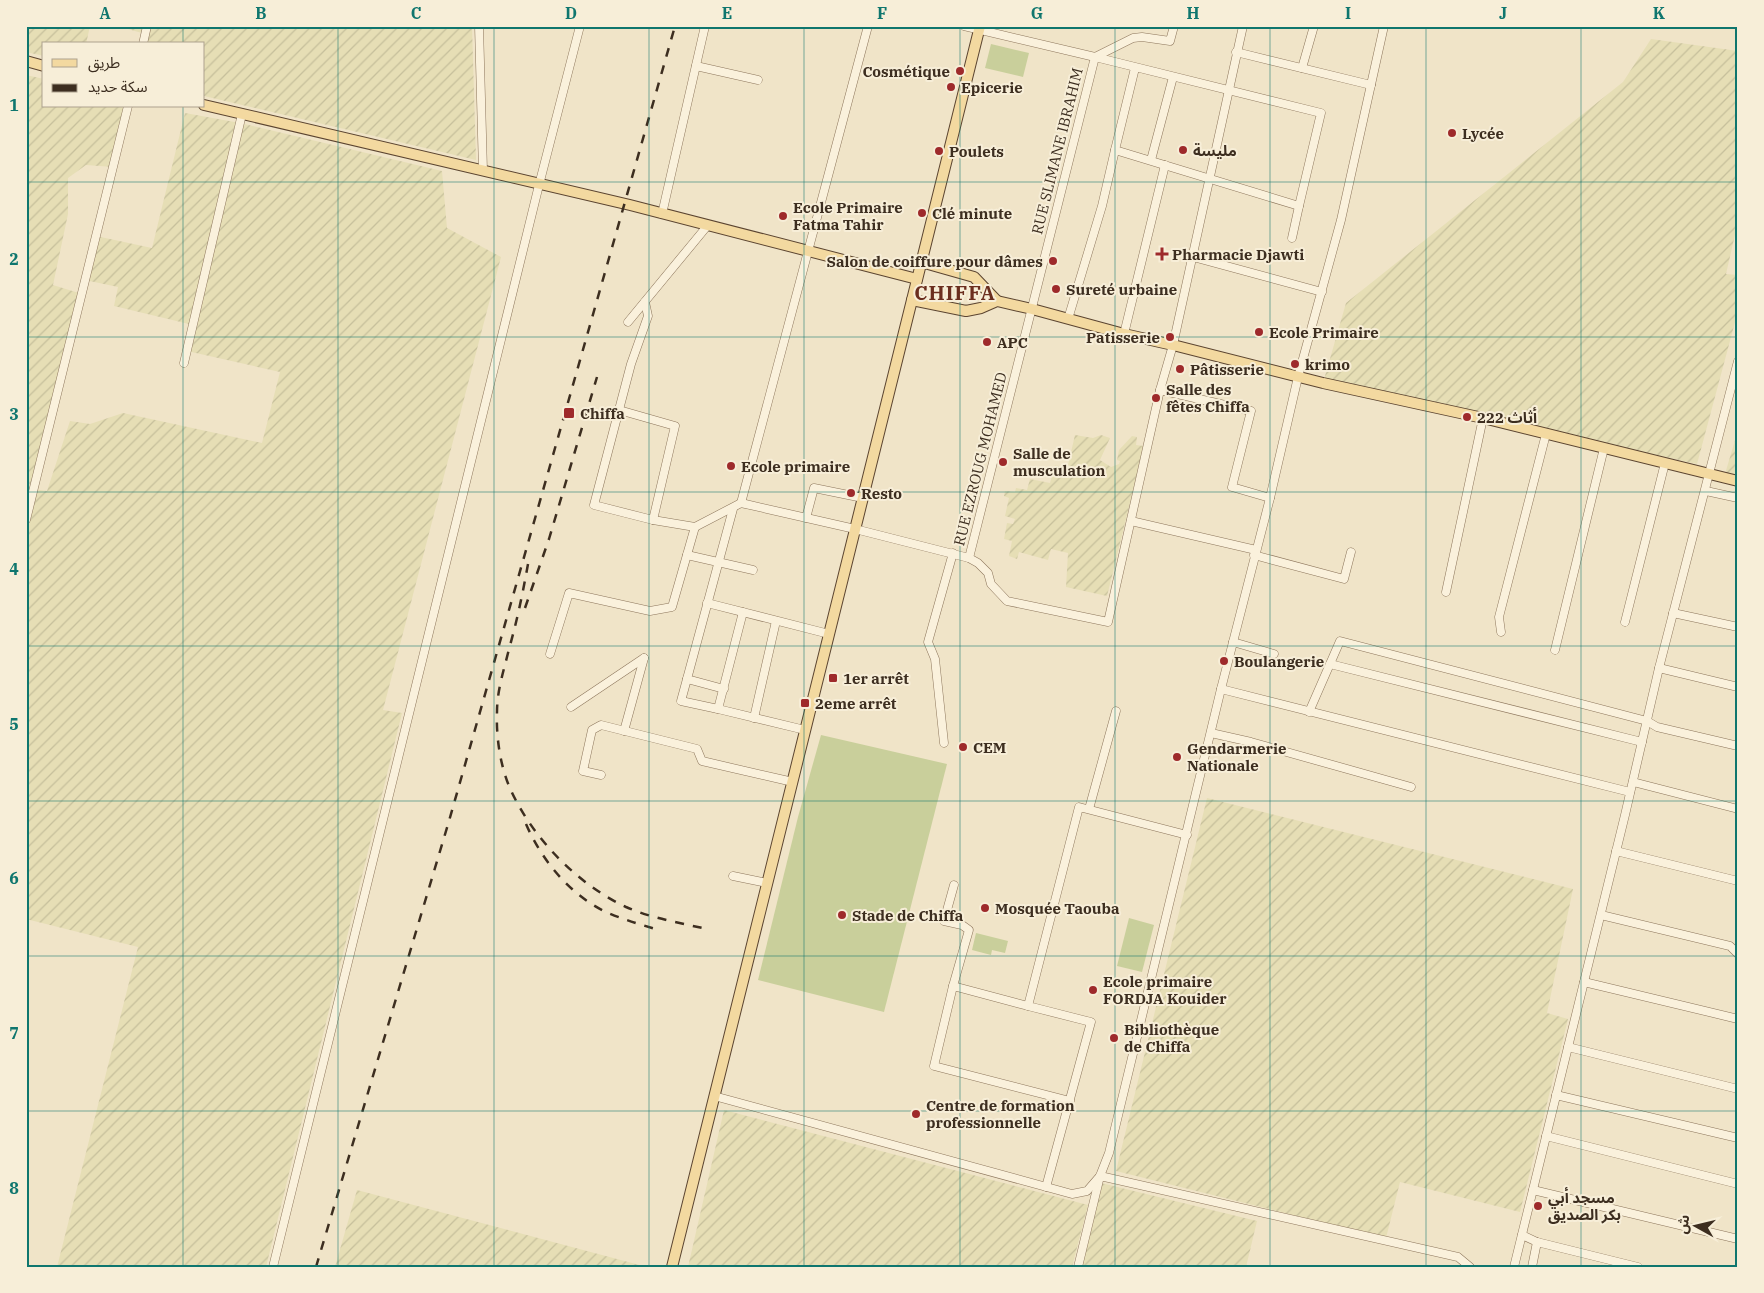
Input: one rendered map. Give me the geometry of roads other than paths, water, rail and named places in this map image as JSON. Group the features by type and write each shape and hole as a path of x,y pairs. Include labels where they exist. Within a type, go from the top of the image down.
{"main road":[{"path":"672,1267 979,28"},
{"path":"26,61 42,65"},
{"path":"205,104 708,225 917,280"},
{"path":"921,262 974,277 997,301 1298,377 1483,418 1738,481"},
{"path":"912,300 966,311 981,308 997,301"}],"street":[{"path":"144,42 148,26"},
{"path":"479,26 482,171"},
{"path":"273,1267 539,185 580,26"},
{"path":"662,214 705,26"},
{"path":"645,302 648,316 631,364 594,505 653,520 695,527 733,509 741,503 868,26"},
{"name":"RUE SLIMANE IBRAHIM","path":"964,26 979,28 1095,57 1032,309"},
{"path":"1095,57 1133,38 1142,36 1170,41 1174,26"},
{"path":"741,503 969,558 978,563 988,573 991,584 1007,601 1108,622 1160,390 1173,344 1193,257 1243,26"},
{"path":"1302,68 1314,26"},
{"path":"1078,1267 1100,1176 1109,1153 1298,377 1341,220 1384,26"},
{"path":"1236,52 1371,85"},
{"path":"1095,57 1321,113 1292,238"},
{"path":"696,66 758,80"},
{"path":"1068,319 1102,206 1135,68"},
{"path":"1151,160 1173,77"},
{"path":"26,520 128,108"},
{"path":"184,364 242,114"},
{"path":"1114,150 1300,206"},
{"path":"1124,334 1165,165"},
{"path":"628,322 708,225"},
{"path":"1193,257 1322,292"},
{"name":"RUE EZROUG MOHAMED","path":"969,558 1032,309"},
{"path":"1514,1267 1601,915 1659,668 1738,361"},
{"path":"1160,390 1251,411 1232,487 1270,498"},
{"path":"619,410 676,426 653,520"},
{"path":"1446,592 1483,418"},
{"path":"1501,632 1499,617 1546,434"},
{"path":"1554,650 1604,448"},
{"path":"1625,622 1664,463"},
{"path":"806,518 814,488 863,498"},
{"path":"1706,491 1738,498"},
{"path":"733,509 681,701 805,730"},
{"path":"1131,521 1255,552 1344,579 1351,552"},
{"path":"550,654 569,593 650,612 672,607 695,527"},
{"path":"944,743 935,658 928,642 953,553"},
{"path":"687,555 753,570"},
{"path":"707,603 829,634"},
{"path":"718,709 743,612"},
{"path":"1673,613 1738,627"},
{"path":"754,718 776,621"},
{"path":"1309,712 1340,641 1647,721 1657,728 1738,746"},
{"path":"1233,642 1274,654"},
{"path":"571,707 644,658 624,731"},
{"path":"1330,664 1642,742"},
{"path":"1659,668 1738,686"},
{"path":"687,679 724,689"},
{"path":"1221,689 1630,792"},
{"path":"1088,809 1116,711"},
{"path":"601,775 583,771 592,730 601,725 697,749 702,761 793,782"},
{"path":"1211,733 1412,786"},
{"path":"1633,782 1738,809"},
{"path":"1028,1006 1079,807 1187,835"},
{"path":"1616,851 1738,881"},
{"path":"733,876 767,884"},
{"path":"954,885 944,921 962,925 968,930 952,986 934,1066 1070,1101"},
{"path":"1601,915 1730,946 1738,954"},
{"path":"1584,982 1738,1019"},
{"path":"952,986 1091,1022 1046,1187"},
{"path":"1568,1047 1738,1089"},
{"path":"1556,1095 1738,1138"},
{"path":"714,1096 1072,1194 1087,1191 1100,1176"},
{"path":"1546,1136 1738,1184"},
{"path":"1100,1176 1458,1257 1470,1267"},
{"path":"1533,1190 1738,1239"},
{"path":"1522,1235 1538,1242 1638,1267"},
{"path":"1532,1267 1538,1242"}],"railway":[{"path":"316,1267 449,821 675,26"},
{"path":"525,608 549,539 597,377"},
{"path":"528,564 497,704 499,750 503,769 518,805 543,841 557,857 590,886 636,911 707,929"},
{"path":"526,824 549,864 582,897 608,913 659,930"}],"place":[{"name":"Cosmétique","path":"960,71"},
{"name":"Epicerie","path":"951,87"},
{"name":"Lycée","path":"1452,133"},
{"name":"مليسة","path":"1183,150"},
{"name":"Poulets","path":"939,151"},
{"name":"Clé minute","path":"922,213"},
{"name":"Ecole Primaire Fatma Tahir","path":"783,216"},
{"name":"Pharmacie Djawti","path":"1162,254"},
{"name":"Salon de coiffure pour dâmes","path":"1053,261"},
{"name":"Sureté urbaine","path":"1056,289"},
{"name":"Ecole Primaire","path":"1259,332"},
{"name":"Patisserie","path":"1170,337"},
{"name":"APC","path":"987,342"},
{"name":"krimo","path":"1295,364"},
{"name":"Pâtisserie","path":"1180,369"},
{"name":"Salle des fêtes Chiffa","path":"1156,398"},
{"name":"Chiffa","path":"569,413"},
{"name":"أثاث 222","path":"1467,417"},
{"name":"Salle de musculation","path":"1003,462"},
{"name":"Ecole primaire","path":"731,466"},
{"name":"Resto","path":"851,493"},
{"name":"Boulangerie","path":"1224,661"},
{"name":"1er arrêt","path":"833,678"},
{"name":"2eme arrêt","path":"805,703"},
{"name":"CEM","path":"963,747"},
{"name":"Gendarmerie Nationale","path":"1177,757"},
{"name":"Mosquée Taouba","path":"985,908"},
{"name":"Stade de Chiffa","path":"842,915"},
{"name":"Ecole primaire FORDJA Kouider","path":"1093,990"},
{"name":"Bibliothèque de Chiffa","path":"1114,1038"},
{"name":"Centre de formation professionnelle","path":"916,1114"},
{"name":"مسجد أبي بكر الصديق","path":"1538,1206"}],"district":[{"name":"CHIFFA","path":"955,292"}]}
